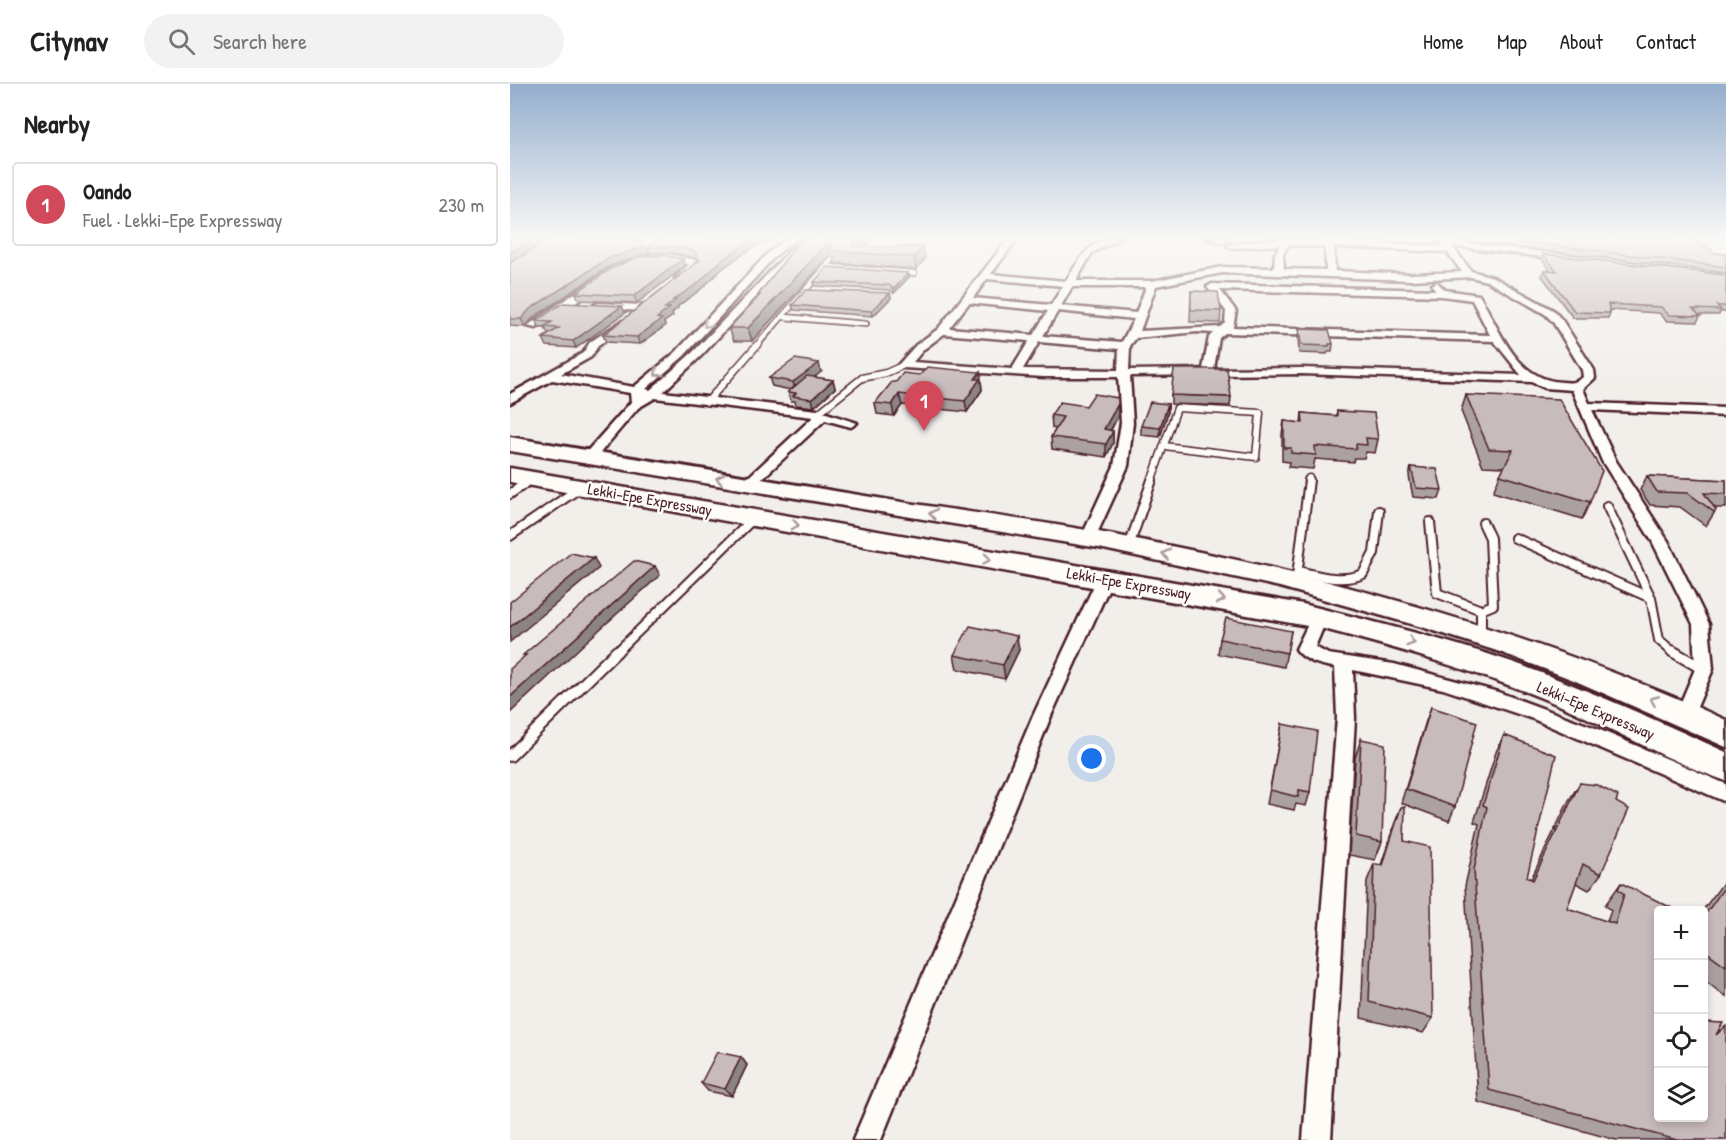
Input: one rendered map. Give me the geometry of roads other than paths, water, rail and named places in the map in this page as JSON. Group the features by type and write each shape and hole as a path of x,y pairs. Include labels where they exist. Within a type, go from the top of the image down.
{"highway":[{"name":"Lekki-Epe Expressway","path":"510,444 1088,538 1289,578 1481,622 1542,656 1685,714 1726,734"},
{"name":"Lekki-Epe Expressway","path":"521,477 1319,618 1471,660 1634,724 1726,767"},
{"path":"1267,608 1289,578"}],"street":[{"path":"532,326 591,287"},
{"path":"589,457 635,398 680,354 741,287"},
{"path":"653,394 697,354 759,287"},
{"path":"904,365 920,346 942,332 974,287"},
{"path":"1016,372 1068,287"},
{"path":"1088,538 1121,466 1127,423 1123,359 1125,346 1133,335 1151,287"},
{"path":"1208,373 1214,337 1230,324 1231,311 1212,287"},
{"path":"1223,287 1442,293 1476,297 1497,338 1527,376 1543,383 1578,387"},
{"path":"1439,287 1442,293"},
{"path":"1503,287 1519,297 1534,302 1557,320 1588,370 1589,378 1578,387 1577,393 1609,462 1660,541 1701,624 1704,669 1685,714"},
{"path":"735,294 752,295"},
{"path":"965,300 1054,310 1140,316"},
{"path":"510,399 587,355 594,344 647,305 566,305"},
{"path":"1133,335 1197,329 1497,338"},
{"path":"942,332 1125,346"},
{"path":"904,365 1016,372 1125,374 1302,371 1533,379"},
{"path":"550,376 635,398 653,394 819,415 851,423"},
{"path":"1584,406 1726,412"},
{"path":"748,484 819,415"},
{"path":"867,1140 1041,716 1104,579"},
{"path":"1319,618 1305,649 1324,660 1420,676 1516,704 1629,750 1726,794"},
{"path":"1317,1140 1346,718 1344,662"}],"lane":[{"path":"707,402 784,317 807,287"},
{"path":"805,290 815,290"},
{"path":"784,317 866,324"},
{"path":"819,415 862,378 886,373 904,365"},
{"path":"1129,546 1177,408 1260,413 1256,457 1164,446"},
{"path":"510,494 521,477"},
{"path":"1309,478 1289,578 1358,579 1368,570 1376,552 1379,511"},
{"path":"510,536 582,487"},
{"path":"1607,506 1623,535 1651,598 1659,640 1666,648 1704,669"},
{"path":"510,756 754,518"},
{"path":"1430,522 1437,593 1481,622 1493,605 1490,538 1484,523"},
{"path":"1515,538 1651,598"}],"place":[{"name":"Oando","path":"924,431"}]}
